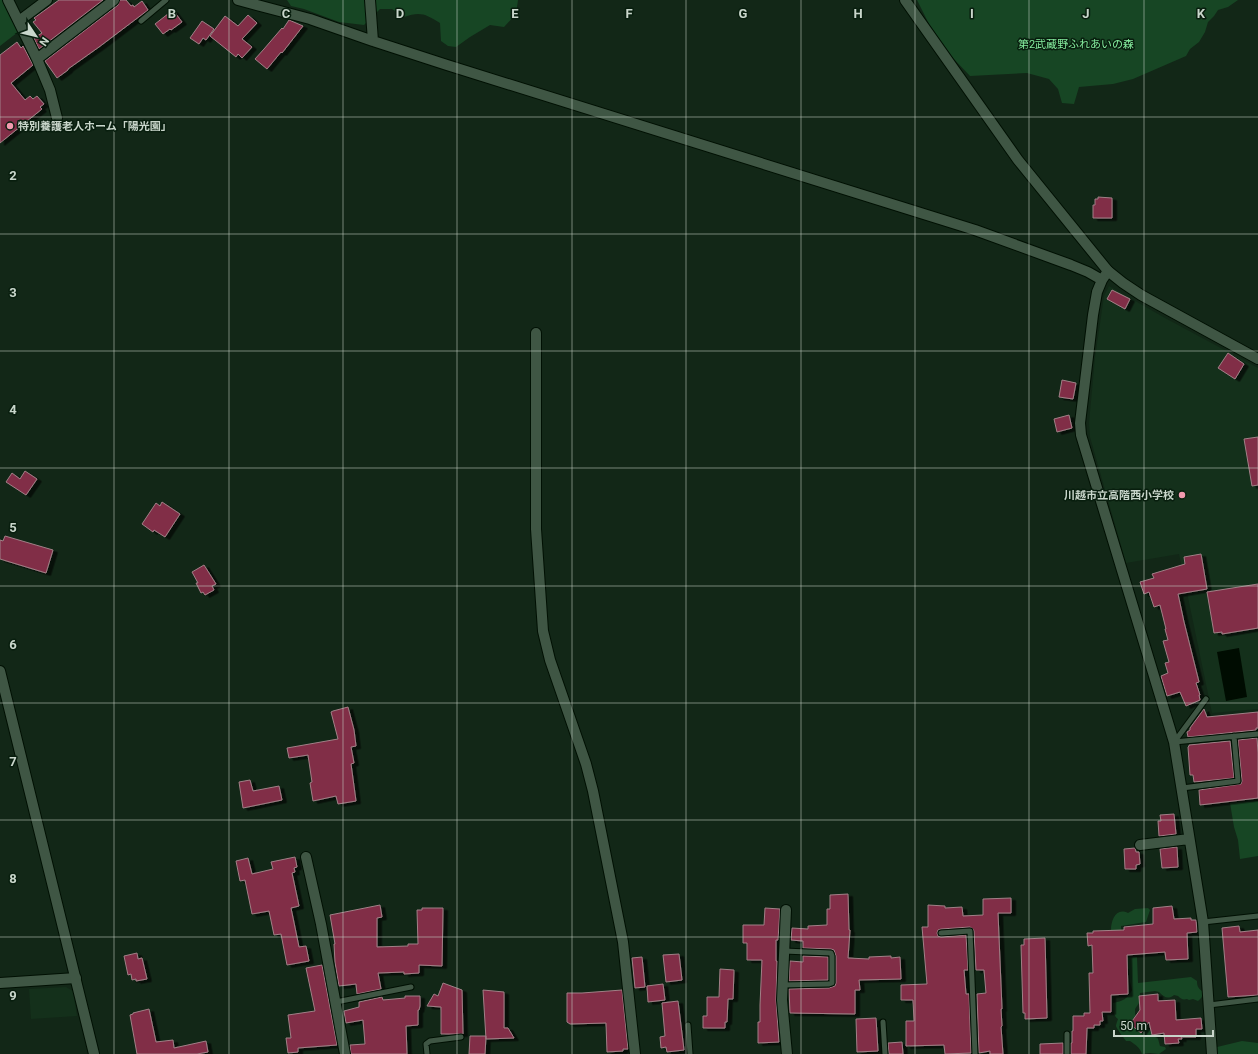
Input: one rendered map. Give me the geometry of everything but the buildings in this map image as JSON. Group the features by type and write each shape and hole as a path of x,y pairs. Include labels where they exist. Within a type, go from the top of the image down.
{"street":[{"path":"8,0 37,59 50,90 57,118"},
{"path":"19,21 47,0"},
{"path":"37,59 114,0"},
{"path":"238,0 310,18 373,41 975,230 1088,272 1105,275 1123,283 1141,296 1258,359"},
{"path":"370,0 373,41"},
{"path":"905,0 1018,160 1105,275"},
{"path":"1105,275 1097,292 1093,315 1080,423 1081,435 1174,742 1203,922 1212,1054"},
{"path":"536,333 536,529 543,631 550,660 586,764 593,792 623,942 635,1054"},
{"path":"0,671 94,1054"},
{"path":"1140,844 1189,839"},
{"path":"306,857 321,924 345,1054"},
{"path":"786,910 782,1000 787,1054"},
{"path":"0,983 76,978"}],"lane":[{"path":"141,21 166,0"},
{"path":"1174,742 1206,699"},
{"path":"1174,742 1258,734"},
{"path":"1182,788 1238,781 1234,736"},
{"path":"1203,922 1258,916"},
{"path":"941,933 970,931 975,1054"},
{"path":"782,985 832,983 831,953 784,951"},
{"path":"336,1002 411,987"},
{"path":"1209,1004 1258,999"},
{"path":"883,1022 885,1054"},
{"path":"688,1025 690,1054"},
{"path":"1066,1054 1067,1034"},
{"path":"427,1054 426,1044 430,1041 461,1037"}],"shaded area":[{"name":"川越市立高階西小学校","path":"1109,286 1258,368 1258,709 1212,713 1179,554 1126,563 1090,437 1089,423 1095,358 1104,296"},
{"path":"1239,648 1247,697 1226,701 1217,652"},
{"path":"66,987 73,991 77,1016 31,1019 29,989"}],"green space":[{"path":"0,0 3,0 18,32 0,46"},
{"path":"287,0 518,0 516,14 504,27 490,25 456,47 448,46 441,41 440,23 423,14 414,14 404,17 392,9 380,9 364,25 339,22 304,9 291,6"},
{"name":"第2武蔵野ふれあいの森","path":"917,0 1238,0 1228,7 1218,10 1208,22 1205,32 1199,42 1190,49 1186,56 1133,79 1113,84 1079,87 1074,104 1062,103 1058,89 1049,79 1027,73 970,76 952,57 930,26"},
{"path":"1258,801 1258,856 1240,859 1238,840 1230,803"},
{"path":"1148,908 1150,910 1146,922 1121,926 1123,958 1137,957 1138,983 1191,977 1197,981 1198,987 1202,991 1202,997 1198,1001 1193,999 1181,999 1174,995 1166,997 1155,991 1140,993 1139,1003 1135,1009 1135,1016 1130,1023 1142,1033 1146,1029 1149,1029 1152,1035 1157,1035 1160,1046 1165,1047 1166,1049 1159,1054 1142,1054 1136,1045 1130,1041 1126,1041 1116,1027 1118,1019 1114,1014 1113,1008 1113,1003 1129,996 1132,990 1129,969 1123,967 1114,932 1111,930 1113,919 1117,913 1120,912 1128,913 1135,909"},
{"path":"1242,1041 1258,1043 1258,1054 1216,1054 1217,1047"}],"place":[{"name":"特別養護老人ホーム「陽光園」","path":"10,126"},
{"name":"川越市立高階西小学校","path":"1182,495"}]}
